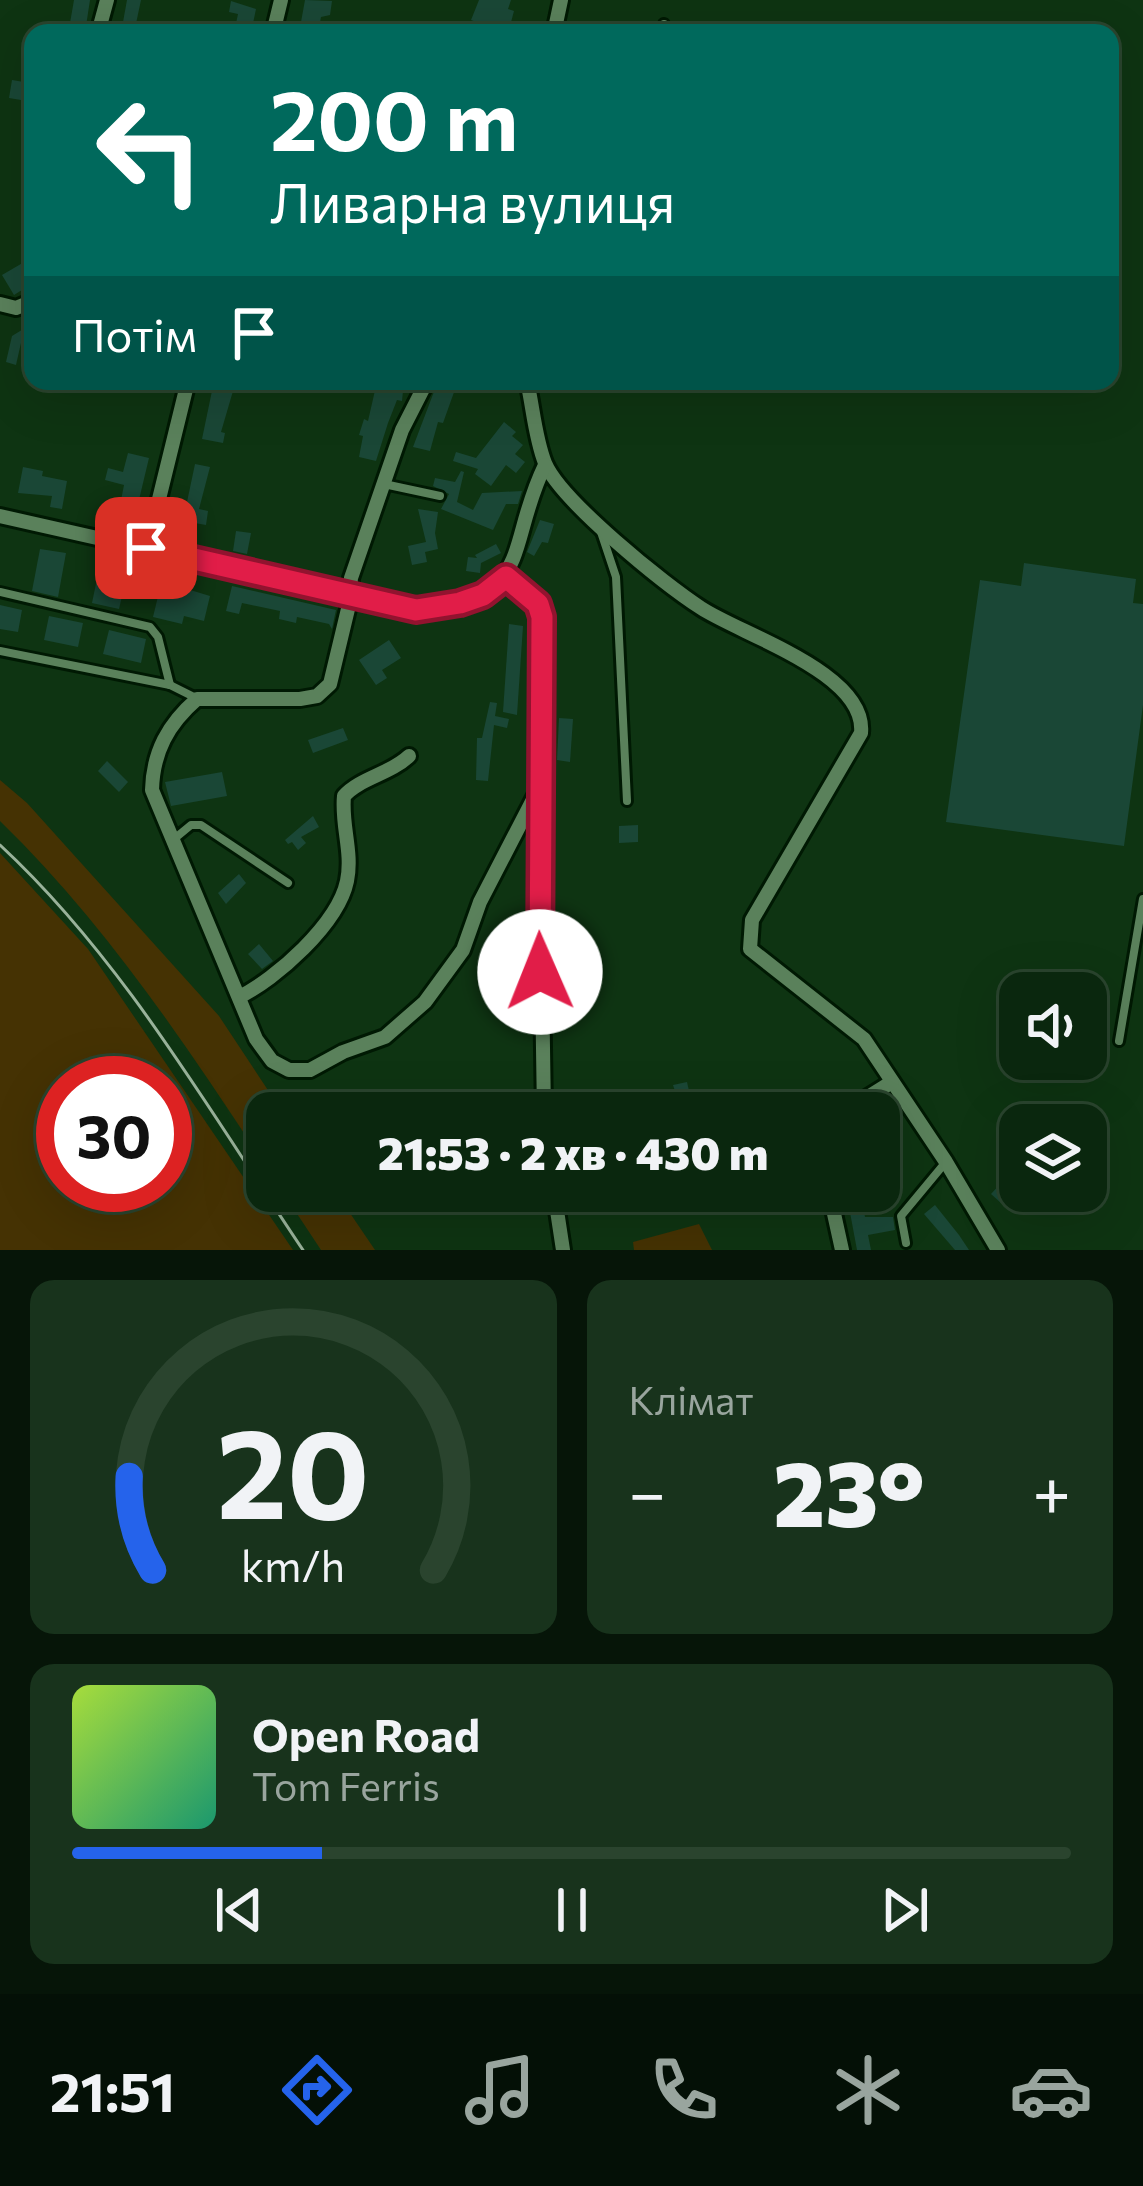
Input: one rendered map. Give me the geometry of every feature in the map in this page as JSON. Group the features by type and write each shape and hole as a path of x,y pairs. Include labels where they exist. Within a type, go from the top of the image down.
{"street":[{"path":"146,548 186,390"},
{"path":"422,390 402,430 346,596 348,609 330,684 317,696 197,699 182,712 153,760 152,790 256,1039 272,1061 289,1070 310,1070 385,1036 425,1002 464,950 480,902 538,788"},
{"path":"529,390 545,465 599,525 675,591 706,612 799,658 857,705 860,733 752,920 750,949 864,1039 998,1250"},
{"path":"0,516 405,609 433,608 483,595 506,577 545,465"},
{"path":"506,577 538,604 542,617 538,788 544,1092"},
{"path":"239,997 260,987 292,959 330,917 346,885 349,851 344,796 350,788 409,756"},
{"path":"878,1092 892,1082"},
{"path":"557,1212 563,1250"},
{"path":"834,1212 842,1250"}],"lane":[{"path":"384,484 440,496"},
{"path":"599,525 616,577 627,801"},
{"path":"0,592 150,627 158,637 170,685"},
{"path":"0,651 170,685 197,699"},
{"path":"172,839 190,825 201,825 288,883"},
{"path":"1119,1041 1143,899"},
{"path":"907,1248 901,1216 946,1162"}],"shaded area":[{"path":"0,780 27,803 219,1016 269,1092 246,1092 246,1137 110,943 0,821"},
{"path":"0,853 88,949 161,1056 36,1056 36,1212 192,1212 192,1102 246,1181 246,1212 267,1212 293,1250 0,1250"},
{"path":"296,1212 349,1212 375,1250 321,1250"},
{"path":"699,1224 712,1250 634,1250 633,1242"}],"building":[{"path":"74,0 90,0 86,24 70,23"},
{"path":"127,0 141,0 136,24 123,24"},
{"path":"305,0 332,1 330,15 321,17 320,24 301,24"},
{"path":"479,0 511,0 511,24 471,20"},
{"path":"231,1 256,9 253,24 236,24 238,14 229,12"},
{"path":"12,80 24,82 24,100 9,98"},
{"path":"24,262 24,289 14,295 2,275"},
{"path":"24,329 16,365 6,362 12,336"},
{"path":"212,390 233,391 221,432 225,433 223,443 202,439"},
{"path":"375,390 403,391 376,461 359,457 363,436 359,435 364,419 368,421"},
{"path":"435,390 455,390 430,451 413,447"},
{"path":"504,422 523,445 515,454 525,462 516,473 506,465 491,486 475,474 478,469 453,461 456,452 476,458"},
{"path":"128,453 149,458 132,529 116,526 124,485 105,480 108,468 123,472"},
{"path":"195,464 210,467 199,509 208,511 206,525 183,521"},
{"path":"23,467 67,481 62,509 50,507 52,496 18,493"},
{"path":"461,471 457,502 473,510 482,493 522,491 518,504 506,504 493,530 441,509 449,494 433,486 435,478 455,482"},
{"path":"418,509 438,512 438,549 425,552 427,562 412,565 408,546 426,542"},
{"path":"540,520 554,524 548,543 542,542 534,556 527,552"},
{"path":"236,531 251,533 247,554 233,551"},
{"path":"496,544 501,553 481,563 480,573 466,571 468,557 477,558 475,555"},
{"path":"40,549 66,553 58,597 32,591"},
{"path":"1024,563 1136,579 1133,603 1143,604 1143,705 1124,846 946,822 980,580 1021,586"},
{"path":"99,569 127,575 119,609 92,603"},
{"path":"163,576 175,579 174,585 210,596 204,621 184,616 182,624 153,617"},
{"path":"232,586 336,610 332,629 329,624 297,617 296,623 279,619 280,611 242,603 239,614 226,611"},
{"path":"0,605 22,610 18,632 0,629"},
{"path":"49,616 83,623 78,647 44,640"},
{"path":"509,624 523,626 517,715 503,712"},
{"path":"109,630 146,639 141,663 103,654"},
{"path":"389,640 401,658 382,670 387,678 376,685 359,660"},
{"path":"490,702 497,703 495,716 509,719 507,728 494,725 488,781 476,780 477,738 482,738"},
{"path":"559,718 573,719 570,762 557,760"},
{"path":"343,728 348,740 313,753 308,740"},
{"path":"107,761 128,782 119,792 98,771"},
{"path":"222,772 227,796 171,806 165,782"},
{"path":"313,816 319,827 301,837 306,843 298,850 292,842 288,844 285,840"},
{"path":"638,825 638,842 619,843 619,826"},
{"path":"239,874 246,883 226,904 218,893"},
{"path":"259,944 273,961 262,969 248,954"},
{"path":"687,1082 689,1092 675,1092 673,1085"},
{"path":"935,1205 969,1250 955,1250 924,1214"},
{"path":"850,1212 893,1217 895,1230 868,1235 871,1250 857,1250"}],"railway":[{"path":"0,845 45,889 125,987 303,1250"}],"route":[{"path":"146,548 405,609 460,603 483,595 506,577 538,604 542,617 540,972"}]}
